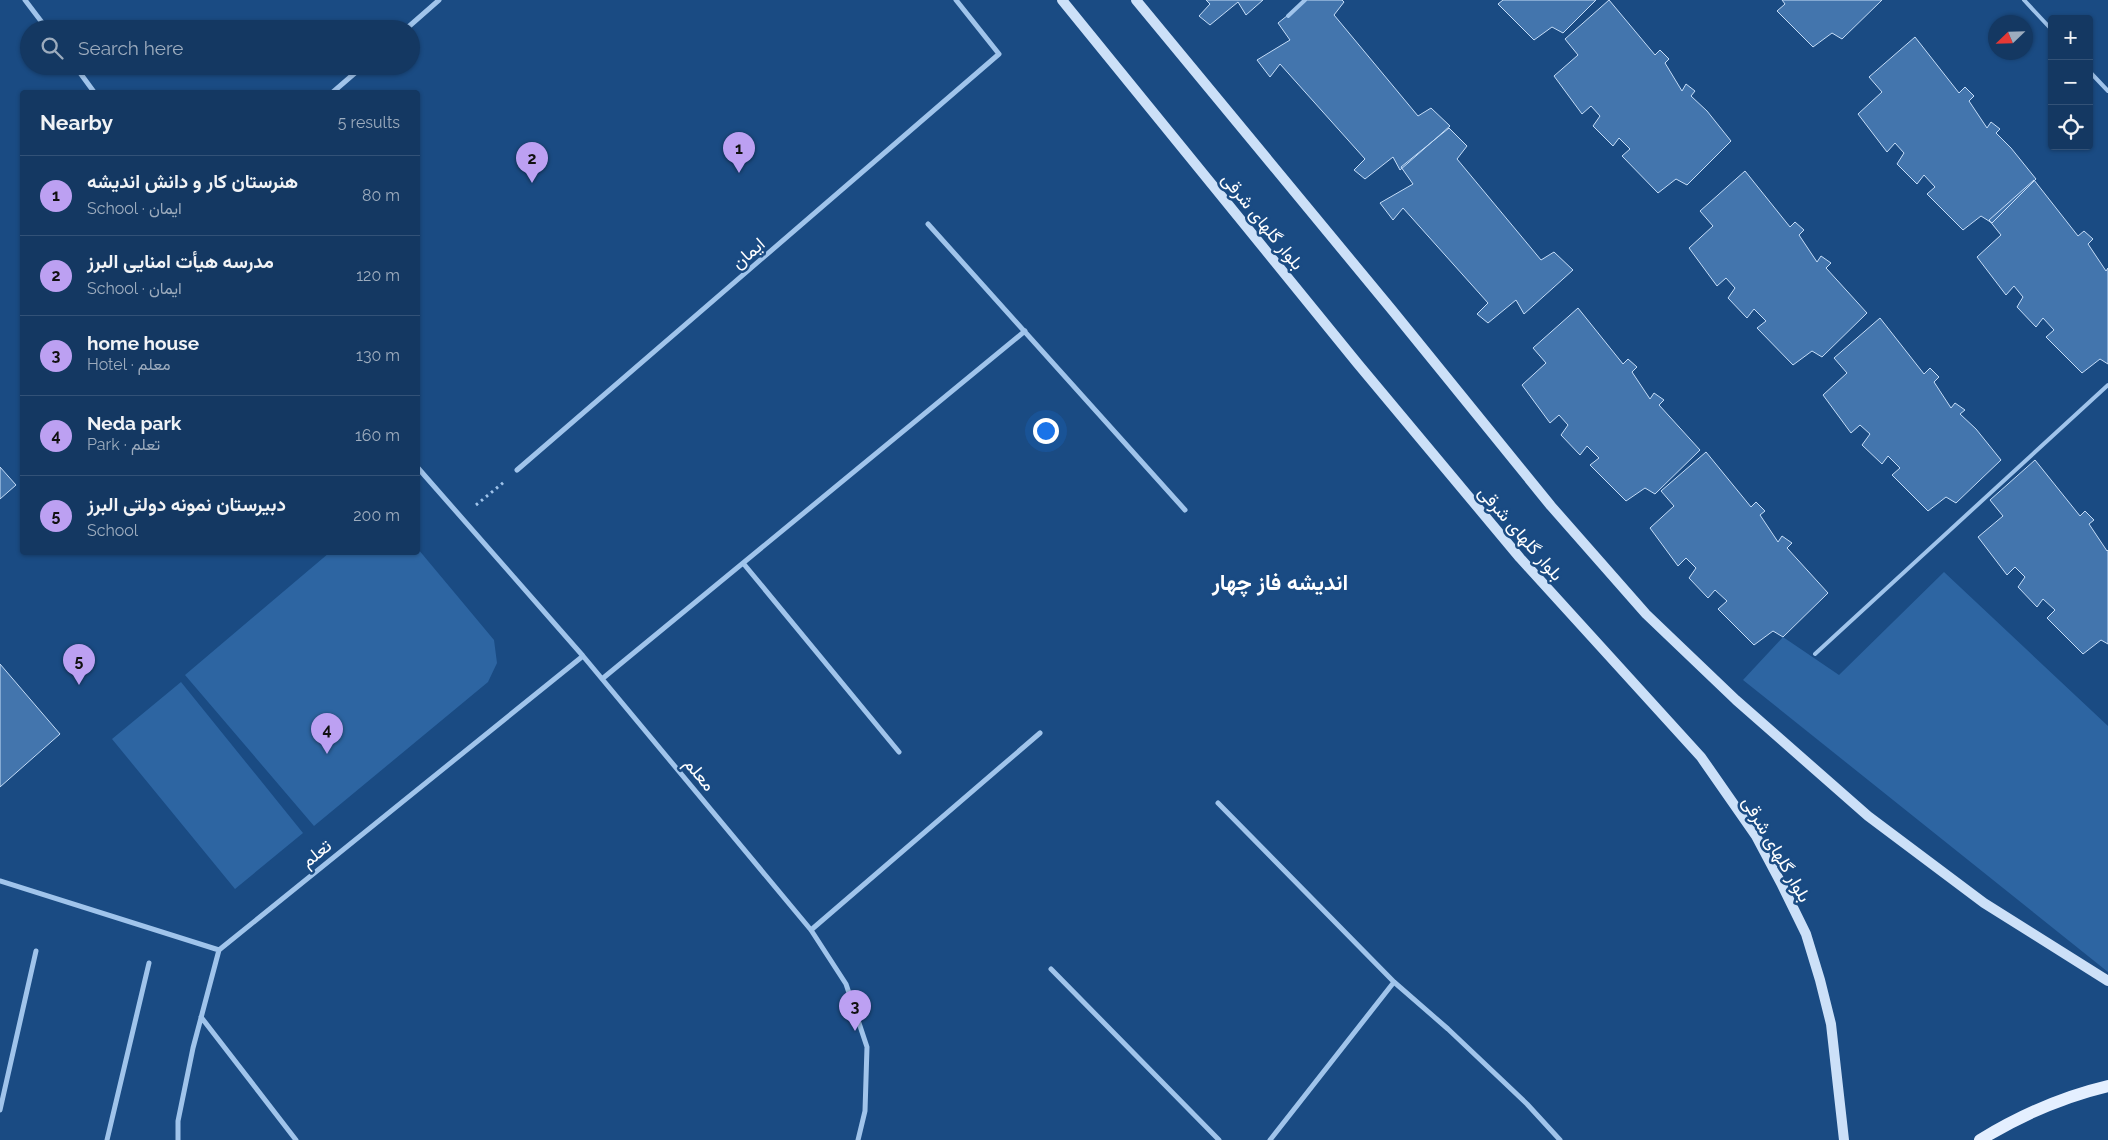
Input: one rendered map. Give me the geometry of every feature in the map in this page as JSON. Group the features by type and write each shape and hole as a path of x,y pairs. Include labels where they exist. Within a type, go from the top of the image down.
{"main road":[{"name":"بلوار گلهای شرقی","path":"1062,0 1358,364 1520,558 1707,765 1756,836 1806,934 1820,980 1831,1024 1844,1140"},
{"path":"1136,0 1551,506 1646,614 1736,700 1868,816 1984,902 2108,981"},
{"path":"1980,1140 2010,1121 2046,1104 2108,1086"}],"street":[{"path":"25,0 40,20"},
{"path":"416,20 439,0"},
{"name":"ایمان","path":"517,470 999,54 956,0"},
{"path":"82,75 93,90"},
{"path":"335,90 353,75"},
{"path":"928,224 1185,510"},
{"path":"602,679 1025,331"},
{"name":"معلم","path":"420,470 583,656 811,930 846,984 867,1047 866,1111 858,1140"},
{"path":"743,563 899,752"},
{"name":"تعلم","path":"219,950 583,656"},
{"path":"811,930 1040,733"},
{"path":"1218,803 1394,982 1448,1029 1528,1104 1560,1140"},
{"path":"0,881 219,950 201,1017 178,1121 178,1140"},
{"path":"0,1110 36,951"},
{"path":"107,1140 149,963"},
{"path":"1051,969 1219,1140"},
{"path":"1270,1140 1394,982"},
{"path":"201,1017 296,1140"}],"lane":[{"path":"1288,16 1304,0"},
{"path":"2024,0 2048,26"},
{"path":"2093,75 2108,91"},
{"path":"1815,654 2108,385"}],"path":[{"path":"462,517 517,470"}],"shaded area":[{"path":"420,551 494,640 497,663 488,682 314,826 185,675 327,555 420,555"},
{"path":"1944,572 2108,726 2108,972 1743,680 1783,637 1839,675"},
{"path":"181,682 303,833 235,889 112,739"}],"building":[{"path":"1206,0 1263,0 1246,15 1238,2 1210,25 1199,16 1210,4"},
{"path":"1307,0 1342,0 1344,2 1334,15 1418,116 1431,108 1450,126 1400,170 1393,157 1365,179 1354,170 1365,159 1280,64 1270,77 1257,60 1290,40 1278,23"},
{"path":"1503,0 1596,0 1563,33 1552,27 1534,40 1498,4"},
{"path":"1609,0 1655,55 1660,50 1669,59 1665,63 1682,91 1686,84 1695,91 1691,96 1707,111 1731,141 1687,185 1676,179 1658,193 1622,156 1630,149 1619,138 1613,146 1593,126 1600,116 1591,106 1582,114 1554,76 1578,55 1565,39"},
{"path":"1782,0 1882,0 1842,39 1832,33 1813,47 1777,11 1785,4"},
{"path":"1915,37 1959,93 1965,87 1974,96 1969,101 1987,128 1991,122 2000,129 1996,133 2036,179 1992,223 1981,216 1963,230 1927,194 1935,187 1924,175 1917,184 1897,164 1904,153 1895,143 1887,152 1858,114 1882,92 1869,77"},
{"path":"1449,128 1467,146 1457,159 1541,260 1554,252 1573,270 1524,314 1516,300 1488,323 1477,314 1488,303 1403,208 1393,220 1380,203 1413,184 1401,167"},
{"path":"1745,171 1790,227 1795,222 1804,230 1799,235 1817,262 1821,256 1831,263 1826,268 1867,313 1822,357 1812,351 1793,365 1757,328 1766,321 1754,309 1747,318 1728,298 1735,288 1726,278 1717,286 1689,248 1713,226 1700,211"},
{"path":"2034,180 2078,236 2084,231 2093,239 2088,244 2106,271 2108,268 2108,364 2100,359 2082,373 2046,337 2054,330 2043,318 2036,327 2017,307 2023,297 2014,286 2006,295 1977,257 2001,235 1989,220"},
{"path":"1578,308 1623,364 1628,359 1637,367 1632,372 1650,399 1654,393 1664,400 1659,405 1700,450 1655,494 1645,488 1626,501 1590,465 1599,458 1587,446 1580,455 1561,435 1568,425 1559,415 1550,423 1522,385 1546,363 1533,348"},
{"path":"1880,318 1924,374 1930,368 1939,377 1934,382 1951,408 1955,403 1965,410 1960,414 1976,429 2001,460 1956,503 1946,497 1928,511 1892,475 1900,468 1888,456 1882,464 1862,445 1870,434 1860,425 1851,433 1823,395 1847,373 1834,358"},
{"path":"1706,452 1751,507 1756,502 1765,511 1760,515 1778,542 1782,536 1792,543 1787,548 1828,593 1783,637 1773,631 1754,645 1718,609 1727,601 1715,590 1708,598 1689,578 1696,568 1686,558 1678,566 1650,528 1674,506 1661,491"},
{"path":"2035,460 2080,516 2085,511 2094,520 2089,524 2108,550 2108,644 2101,640 2083,654 2047,618 2055,610 2043,599 2037,607 2018,587 2025,577 2015,567 2007,575 1978,537 2003,516 1990,500"},
{"path":"0,467 16,485 0,499"},
{"path":"0,664 60,734 0,787"}],"place":[{"name":"هنرستان کار و دانش اندیشه","path":"739,173"},
{"name":"مدرسه هیأت امنایی البرز","path":"532,183"},
{"name":"دبیرستان نمونه دولتی البرز","path":"79,685"},
{"name":"Neda park","path":"327,754"},
{"name":"home house","path":"855,1031"}],"district":[{"name":"اندیشه فاز چهار","path":"1280,582"}]}
